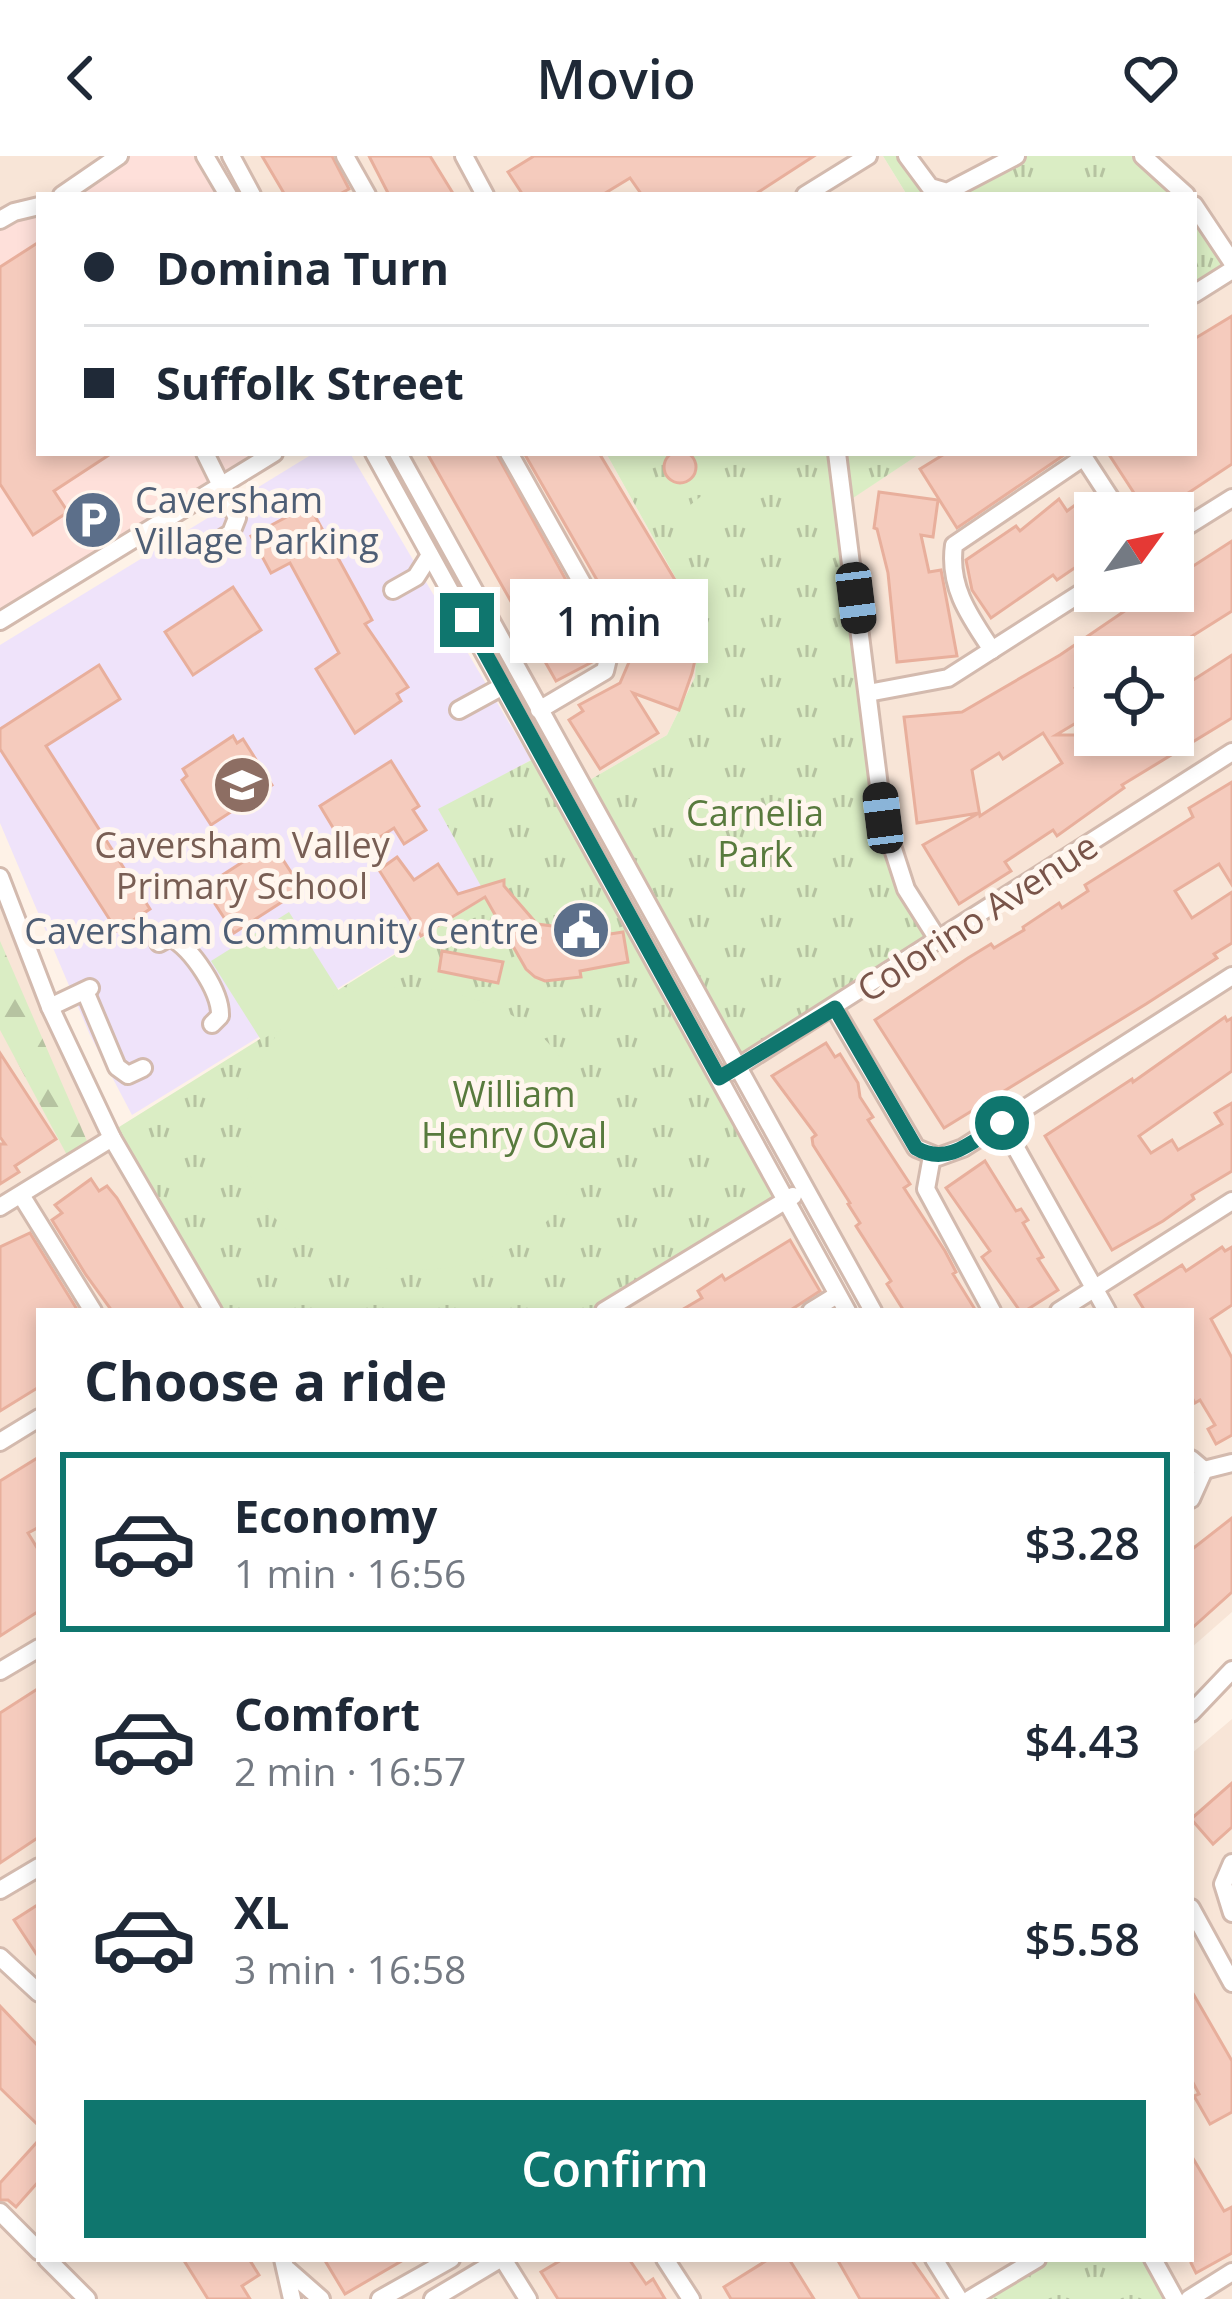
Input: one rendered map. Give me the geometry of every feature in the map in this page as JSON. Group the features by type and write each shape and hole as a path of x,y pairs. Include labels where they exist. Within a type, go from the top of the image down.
{"street":[{"path":"66,192 119,156"},
{"path":"205,156 226,192"},
{"path":"231,156 250,192"},
{"path":"345,156 365,192"},
{"path":"483,192 467,161 486,156"},
{"path":"810,192 868,156"},
{"path":"907,156 930,187 947,192 1016,156"},
{"path":"1143,156 1183,192"},
{"path":"0,220 36,207"},
{"path":"1197,211 1232,266 1197,292"},
{"path":"207,456 235,509 236,526 212,544"},
{"path":"0,621 269,456"},
{"path":"376,456 842,1303"},
{"path":"400,456 871,1308"},
{"path":"511,456 613,638 605,671 539,710"},
{"path":"837,456 889,843 906,889 939,941"},
{"path":"992,650 956,590 954,545 1082,456"},
{"path":"1084,456 1107,492"},
{"path":"1194,522 1232,498"},
{"path":"393,590 416,577 430,555"},
{"path":"868,693 948,678 1074,597"},
{"path":"459,710 503,686"},
{"name":"Colorino Avenue","path":"719,1078 1232,752"},
{"path":"0,878 50,1007 112,1138 211,1308"},
{"path":"159,943 177,940 201,973 222,1009 212,1024"},
{"path":"185,984 201,973"},
{"path":"835,1008 916,1148 932,1156 948,1156 1232,976"},
{"path":"50,1007 87,989 110,1031 122,1072 128,1075 143,1068"},
{"path":"1002,1123 1105,1308"},
{"path":"0,1208 112,1138"},
{"path":"932,1156 926,1189 990,1308"},
{"path":"611,1308 805,1190"},
{"path":"21,1195 92,1308"},
{"path":"1064,1308 1232,1201"},
{"path":"0,1442 36,1420"},
{"path":"1198,1464 1232,1463"},
{"path":"0,1671 36,1650"},
{"path":"1194,1710 1232,1670"},
{"path":"1232,1862 1222,1884 1232,1913"},
{"path":"0,1890 36,1869"},
{"path":"1194,1913 1232,1983"},
{"path":"0,1957 36,1990"},
{"path":"0,2212 36,2248"},
{"path":"50,2262 87,2299"},
{"path":"380,2299 446,2262"},
{"path":"433,2299 497,2262"},
{"path":"504,2262 529,2299"},
{"path":"667,2262 691,2299"},
{"path":"936,2262 959,2299"},
{"path":"970,2299 1032,2262"},
{"path":"1155,2262 1175,2299"},
{"path":"286,2265 292,2299"},
{"path":"286,2265 321,2299"},
{"path":"1189,2299 1232,2272"}],"shaded area":[{"path":"0,156 119,156 66,192 36,192 36,207 0,221"},
{"path":"119,156 205,156 226,192 66,192"},
{"path":"231,156 883,156 905,192 250,192"},
{"path":"907,156 1016,156 947,192"},
{"path":"1143,156 1232,156 1232,262 1197,210 1197,192 1183,192"},
{"path":"36,207 36,456 269,456 0,621 0,220"},
{"path":"1232,270 1232,1612 1194,1645 1194,1308 871,1308 737,1067 897,866 843,504 916,456 1197,456 1197,292"},
{"name":"Caversham Valley Primary School","path":"309,456 352,456 531,760 439,810 488,896 132,1115 90,1035 0,823 0,645"},
{"path":"400,456 608,456 698,618 695,677 667,735 581,785"},
{"path":"0,877 50,1007 211,1308 36,1308 36,2262 1194,2262 1194,1751 1232,1719 1232,2299 0,2299"},
{"path":"787,1200 845,1308 609,1308"}],"green space":[{"path":"883,156 908,156 938,191 1016,156 1143,156 1183,192 905,192"},
{"path":"1197,210 1232,262 1197,291"},
{"name":"Carnelia Park","path":"608,456 916,456 844,504 889,843 939,941 737,1067 581,785 667,735 695,677 698,618"},
{"path":"720,481 742,510 711,535 689,506"},
{"name":"William Henry Oval","path":"541,755 787,1200 609,1308 211,1308 112,1138 119,1127 487,897 438,809"},
{"path":"289,912 339,991 327,1000 364,990 405,987 448,992 489,1004 526,1024 555,1051 575,1084 583,1125 577,1169 560,1205 534,1233 501,1253 462,1265 379,1268 339,1258 303,1241 276,1219 257,1192 247,1161 244,1128 261,1061 281,1029 261,1040 211,961"},
{"path":"0,941 87,1141 68,1157 0,1030"},
{"path":"1033,2262 1155,2262 1175,2299 972,2299"}],"building":[{"path":"262,156 332,156 349,189 344,192 283,192"},
{"path":"369,156 430,156 452,192 387,192"},
{"path":"534,156 814,156 759,192 640,192 630,178 607,192 521,192 508,172"},
{"path":"36,244 36,456 107,456 54,491 68,512 33,535 0,484 0,267"},
{"path":"1232,316 1232,464 1190,492 1133,492 1110,456 1197,456 1197,337"},
{"path":"429,456 498,456 599,640 594,661 556,681"},
{"path":"526,456 601,456 690,605 632,641"},
{"path":"669,456 691,456 691,478 680,483 669,478 664,467"},
{"path":"941,456 1063,456 957,528 920,469"},
{"path":"879,492 938,500 933,537 921,535 929,572 941,570 957,656 897,662 888,573 874,528"},
{"path":"1059,499 1067,511 1074,506 1074,568 1057,580 1053,575 991,618 972,590 966,560 1016,526 1020,531"},
{"path":"309,505 372,620 365,624 408,687 397,694 401,701 355,733 316,669 339,653 290,563 271,573 251,536"},
{"path":"1232,541 1232,611 1192,636 1088,636 1123,612 1194,612 1194,565"},
{"path":"233,587 261,630 193,675 165,632"},
{"path":"629,641 696,656 679,710 633,693 658,733 600,769 569,720 583,711 579,705 620,683 629,662 625,661"},
{"path":"1074,645 1074,724 1056,735 1074,735 1074,756 1170,756 1122,785 1057,836 1053,830 1005,862 1011,871 959,904 923,845 979,813 917,823 904,717 962,712","holes":["1043,733 1062,763 980,816 972,770 999,753 1003,759"]},
{"path":"1232,655 1232,718 1194,741 1194,679"},
{"path":"99,665 120,699 46,746 150,909 117,931 0,749 0,729"},
{"path":"233,736 237,743 243,739 272,785 211,825 182,780 187,776 183,769"},
{"path":"391,761 419,806 413,810 426,830 404,844 394,828 350,856 320,806"},
{"path":"1232,782 1232,885 1219,864 1175,891 1192,918 1232,892 1232,943 1146,1004 944,1128 875,1020 991,944 994,948 1059,903 1062,908 1088,891 1085,885 1193,817 1189,808"},
{"path":"272,843 302,889 234,933 204,887"},
{"name":"Caversham Community Centre","path":"397,857 414,880 438,864 458,894 504,880 504,886 537,924 576,929 608,925 610,934 623,932 628,962 580,971 581,977 545,981 535,977 485,897 421,936 379,870"},
{"path":"442,951 503,962 498,983 439,971"},
{"path":"1225,1017 1227,1021 1232,1018 1232,1071 1139,1136 1151,1153 1172,1140 1178,1150 1222,1124 1215,1113 1232,1103 1232,1171 1192,1195 1194,1199 1163,1221 1112,1250 1045,1136"},
{"path":"826,1043 835,1057 840,1054 873,1117 868,1120 910,1184 904,1188 945,1251 974,1308 902,1308 856,1226 860,1223 850,1203 813,1145 816,1135 772,1076"},
{"path":"0,1053 56,1139 15,1166 19,1172 0,1184 0,1144 5,1144 0,1137"},
{"path":"985,1161 1016,1211 1021,1209 1028,1220 1023,1223 1043,1257 1038,1259 1058,1290 1030,1308 1018,1308 982,1257 990,1251 946,1188"},
{"path":"91,1179 99,1191 107,1186 182,1308 110,1308 52,1220 62,1213 55,1205"},
{"path":"30,1233 76,1308 36,1308 36,1389 0,1411 0,1247"},
{"path":"790,1240 820,1291 794,1308 685,1308 702,1298 698,1291 722,1275 725,1280"},
{"path":"1222,1247 1225,1251 1232,1247 1232,1305 1211,1319 1232,1358 1232,1435 1216,1444 1208,1429 1215,1425 1200,1400 1194,1401 1194,1308 1143,1308 1135,1295 1182,1265 1186,1271"},
{"path":"36,1459 36,1529 28,1533 36,1546 36,1613 0,1636 0,1481"},
{"path":"1232,1518 1232,1592 1194,1626 1194,1548"},
{"path":"36,1690 36,1839 0,1863 0,1713"},
{"path":"1232,1783 1232,1827 1213,1844 1194,1816"},
{"path":"36,1906 36,1953 14,1920"},
{"path":"1194,1995 1232,2061 1232,2112 1210,2124 1194,2096 1199,2094 1194,2085"},
{"path":"0,2006 36,2044 36,2123 0,2088"},
{"path":"36,2143 36,2184 16,2207 0,2200 0,2183"},
{"path":"1194,2160 1224,2211 1232,2207 1232,2253 1196,2273 1191,2263"},
{"path":"185,2262 251,2262 259,2275 242,2286 250,2299 208,2299"},
{"path":"326,2262 400,2262 345,2294"},
{"path":"558,2262 631,2262 646,2284 653,2279 665,2299 558,2299 541,2272"},
{"path":"764,2262 791,2262 814,2299 731,2299 724,2287"},
{"path":"839,2262 913,2262 939,2299 860,2299"}],"place":[{"name":"Caversham Village Parking","path":"93,520"},
{"name":"Caversham Valley Primary School","path":"242,785"},
{"name":"Caversham Community Centre","path":"581,930"}],"route":[{"path":"467,620 719,1078 835,1008 916,1148 932,1156 948,1156 1002,1123"}]}
